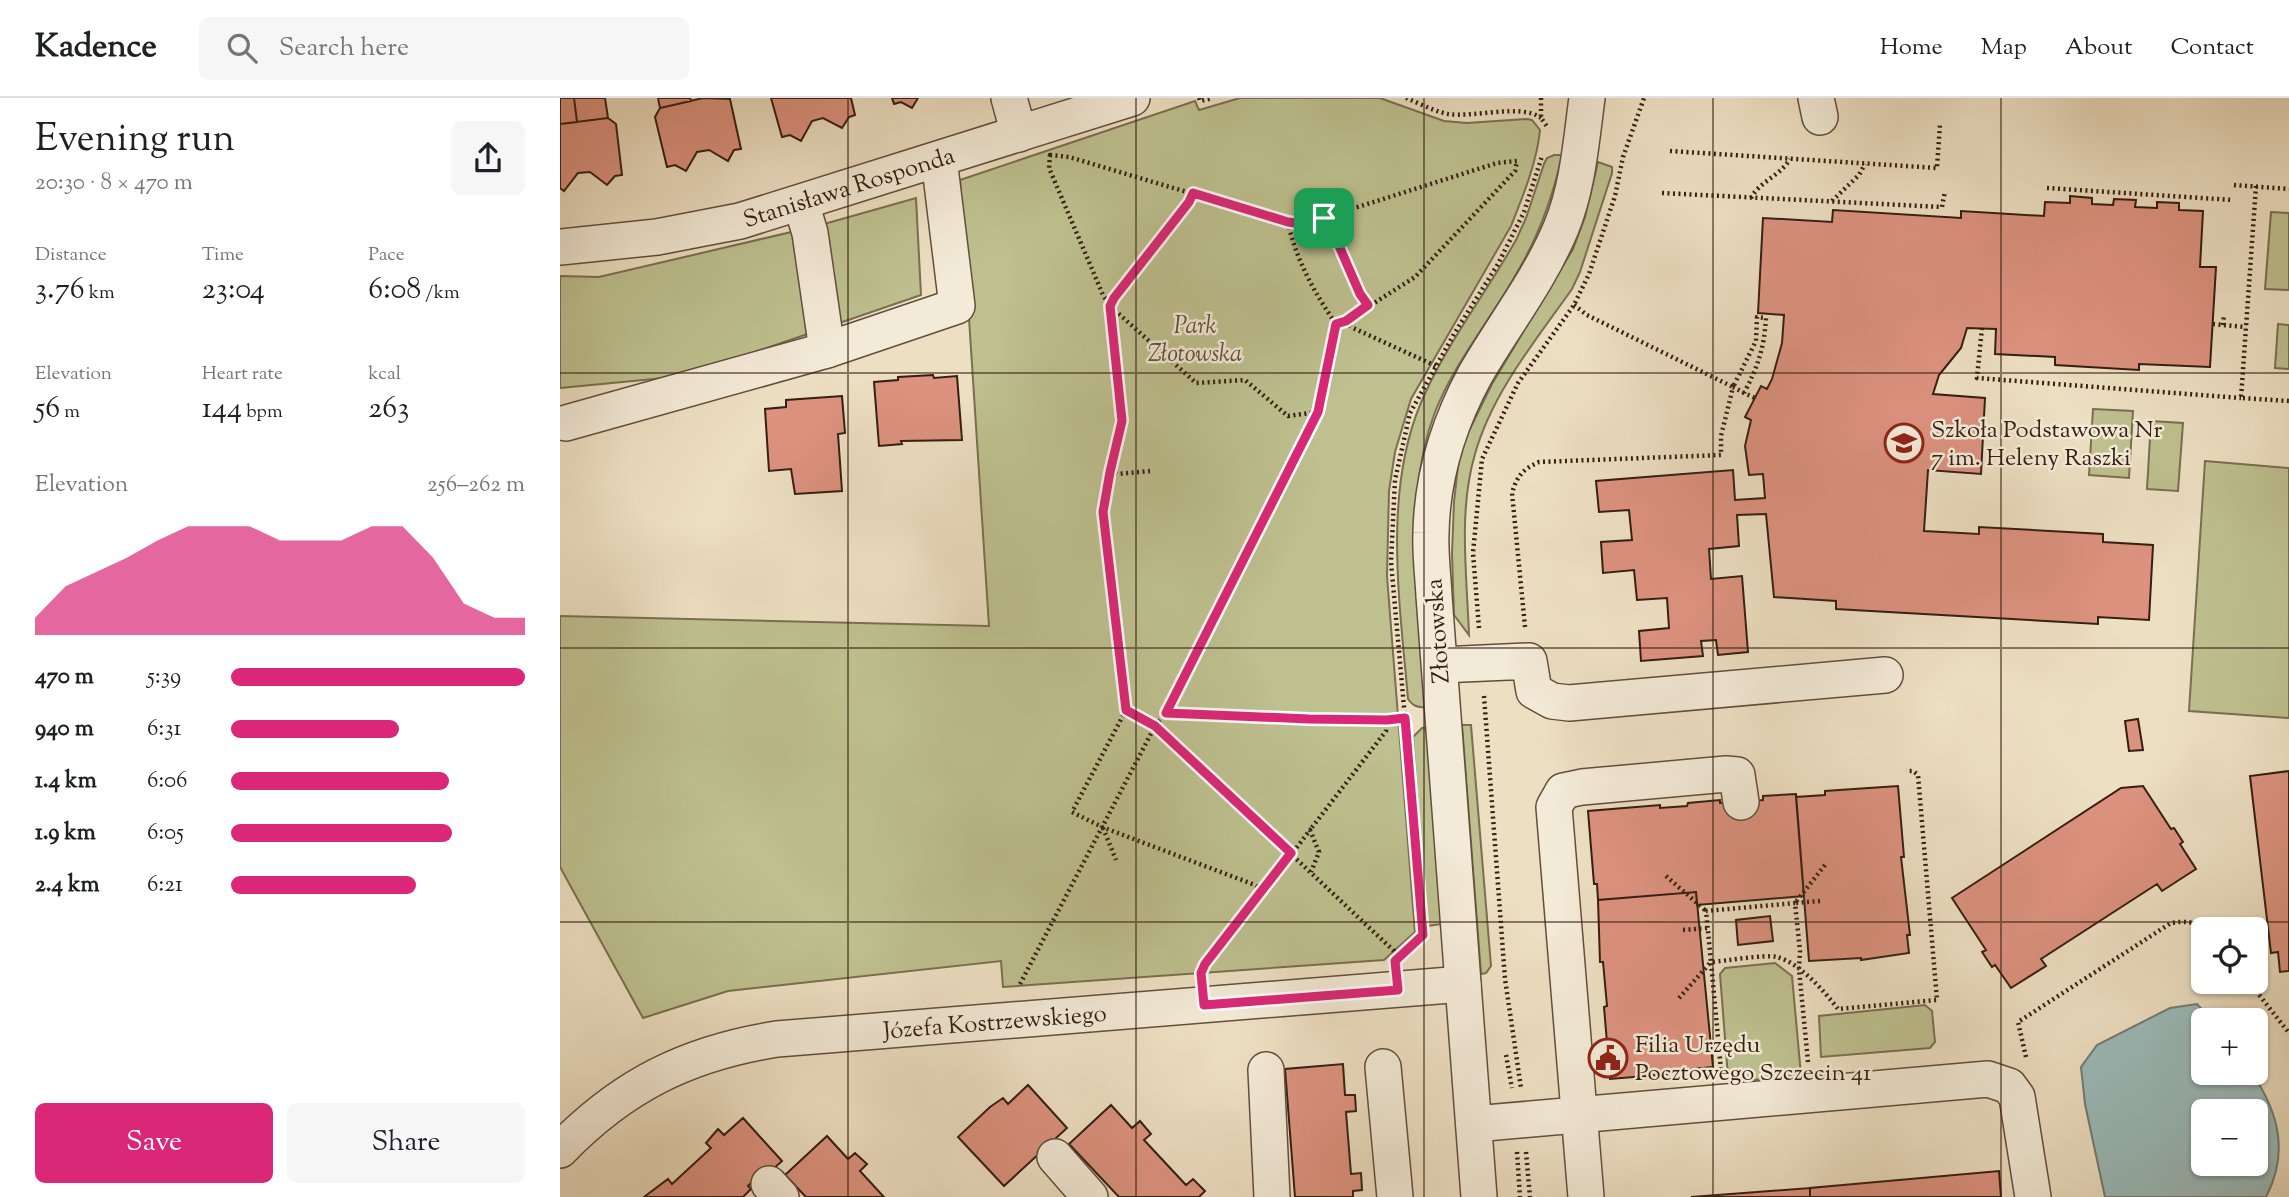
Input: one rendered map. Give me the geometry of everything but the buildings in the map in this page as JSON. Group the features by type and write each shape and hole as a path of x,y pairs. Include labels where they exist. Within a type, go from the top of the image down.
{"street":[{"path":"1009,98 1019,134"},
{"name":"Stanisława Rosponda","path":"560,247 698,231 802,203 1132,98"},
{"name":"Złotowska","path":"1479,1197 1431,534 1432,509 1447,438 1458,409 1476,374 1547,258 1562,226 1579,161 1587,98"},
{"path":"566,423 827,350 957,306 939,159"},
{"path":"802,203 810,233 827,350"},
{"path":"1440,665 1529,661 1534,691 1552,701 1569,703 1885,675"},
{"path":"1586,1197 1554,807 1563,791 1581,787 1726,774 1737,775 1741,802"},
{"name":"Józefa Kostrzewskiego","path":"560,1150 596,1115 640,1084 688,1062 732,1047 777,1039 1463,984"},
{"path":"1383,1067 1395,1197"},
{"path":"1265,1070 1272,1197"},
{"path":"1474,1124 1988,1079 2009,1086 2017,1097 2033,1197"},
{"path":"1055,1157 1090,1197"}],"path":[{"path":"1199,98 1200,101 1213,98"},
{"path":"1406,98 1445,113 1480,115 1528,112 1541,118"},
{"path":"1670,151 1937,168 1940,124"},
{"path":"1318,412 1288,416 1245,380 1196,383 1110,306 1049,168 1050,155 1069,157 1288,222 1304,224 1497,163 1517,161 1515,171 1415,277 1346,321 1336,324"},
{"path":"1751,198 1755,191 1786,166 1790,159"},
{"path":"1831,201 1859,174 1865,164"},
{"path":"2234,185 2289,188"},
{"path":"2241,398 2256,186"},
{"path":"2047,188 2233,201"},
{"path":"1662,193 1942,207 1945,191"},
{"path":"1193,193 1189,202 1110,306 1122,421 1103,512 1126,710 1072,812 1102,827 1262,890"},
{"path":"1324,218 1333,232 1360,294 1368,305"},
{"path":"1019,986 1155,726 1166,713 1318,412 1336,324 1318,299 1290,234 1288,222"},
{"path":"1574,305 1587,315 1755,398"},
{"path":"2223,325 2224,314"},
{"path":"1529,661 1511,493 1516,478 1526,467 1539,461 1721,455 1721,436 1733,387 1755,341 1758,317 1766,318 1759,365 1744,393"},
{"path":"1346,321 1351,327 1436,366"},
{"path":"2213,324 2246,327"},
{"path":"1982,328 1976,378 2289,401"},
{"path":"1110,472 1118,474 1150,471"},
{"path":"1126,710 1155,726 1394,951 1395,961 1423,935 1422,922"},
{"path":"1166,713 1309,719 1405,718 1409,772"},
{"path":"1204,1005 1201,973 1205,964 1385,731 1387,720"},
{"path":"1679,998 1712,962 1776,956 1799,969 1822,988 1838,1009 1937,1000 1918,775 1913,771 1906,771"},
{"path":"1102,827 1116,860"},
{"path":"1310,830 1319,852 1311,872"},
{"path":"1812,1094 1795,904 1825,866"},
{"path":"1666,877 1706,911 1724,1102"},
{"path":"1706,911 1820,901"},
{"path":"2027,1062 2018,1022 2171,923 2191,923"},
{"path":"1683,930 1708,928"},
{"path":"2258,994 2289,1033"}],"green space":[{"name":"Park Złotowska","path":"1240,98 1380,98 1444,121 1467,123 1527,119 1532,120 1540,130 1533,167 1511,226 1411,399 1395,452 1389,491 1387,576 1415,932 1384,960 1003,987 1001,961 728,991 643,1018 560,867 560,616 989,626 960,180 1195,101 1199,110"},
{"path":"1562,155 1551,196 1536,235 1513,279 1454,372 1435,412 1422,456 1417,522 1426,707 1418,707 1408,699 1397,550 1401,476 1409,440 1430,384 1516,240 1544,164 1547,158"},
{"path":"1598,162 1612,167 1612,173 1580,272 1572,289 1504,388 1492,410 1475,454 1465,521 1469,635 1454,615 1452,554 1454,502 1464,441 1492,384 1573,249 1585,217"},
{"path":"916,198 921,295 685,376 560,388 560,276 599,277 817,226"},
{"path":"2271,212 2289,213 2289,290 2265,289"},
{"path":"2278,324 2289,325 2289,369 2275,368"},
{"path":"2093,409 2133,411 2129,478 2089,475"},
{"path":"2151,421 2183,423 2178,491 2147,489"},
{"path":"2205,461 2289,468 2289,718 2189,711"},
{"path":"1462,725 1471,725 1491,966 1486,973 1481,974"},
{"path":"1422,728 1427,728 1442,924 1427,926 1413,737"},
{"path":"1775,963 1792,976 1801,1075 1734,1082 1728,1077 1720,974 1725,968"},
{"path":"1925,1005 1932,1011 1935,1042 1930,1048 1821,1057 1819,1016"}],"water":[{"path":"2197,1004 2201,1008 2191,1008 2191,1085 2259,1085 2267,1099 2191,1099 2191,1176 2268,1176 2268,1101 2278,1134 2279,1149 2273,1181 2266,1197 2105,1197 2085,1104 2081,1067 2097,1045 2170,1008"}],"place":[{"name":"Szkoła Podstawowa Nr 7 im. Heleny Raszki","path":"1904,443"},
{"name":"Filia Urzędu Pocztowego Szczecin 41","path":"1608,1058"}],"route":[{"path":"1193,193 1288,222 1304,224 1324,218 1333,232 1360,294 1368,305 1346,321 1336,324 1318,412 1166,713 1309,719 1405,718 1423,935 1395,961 1398,990 1204,1005 1201,973 1205,964 1291,853 1155,726 1126,710 1103,512 1122,421 1110,306 1189,202 1193,193"}]}
